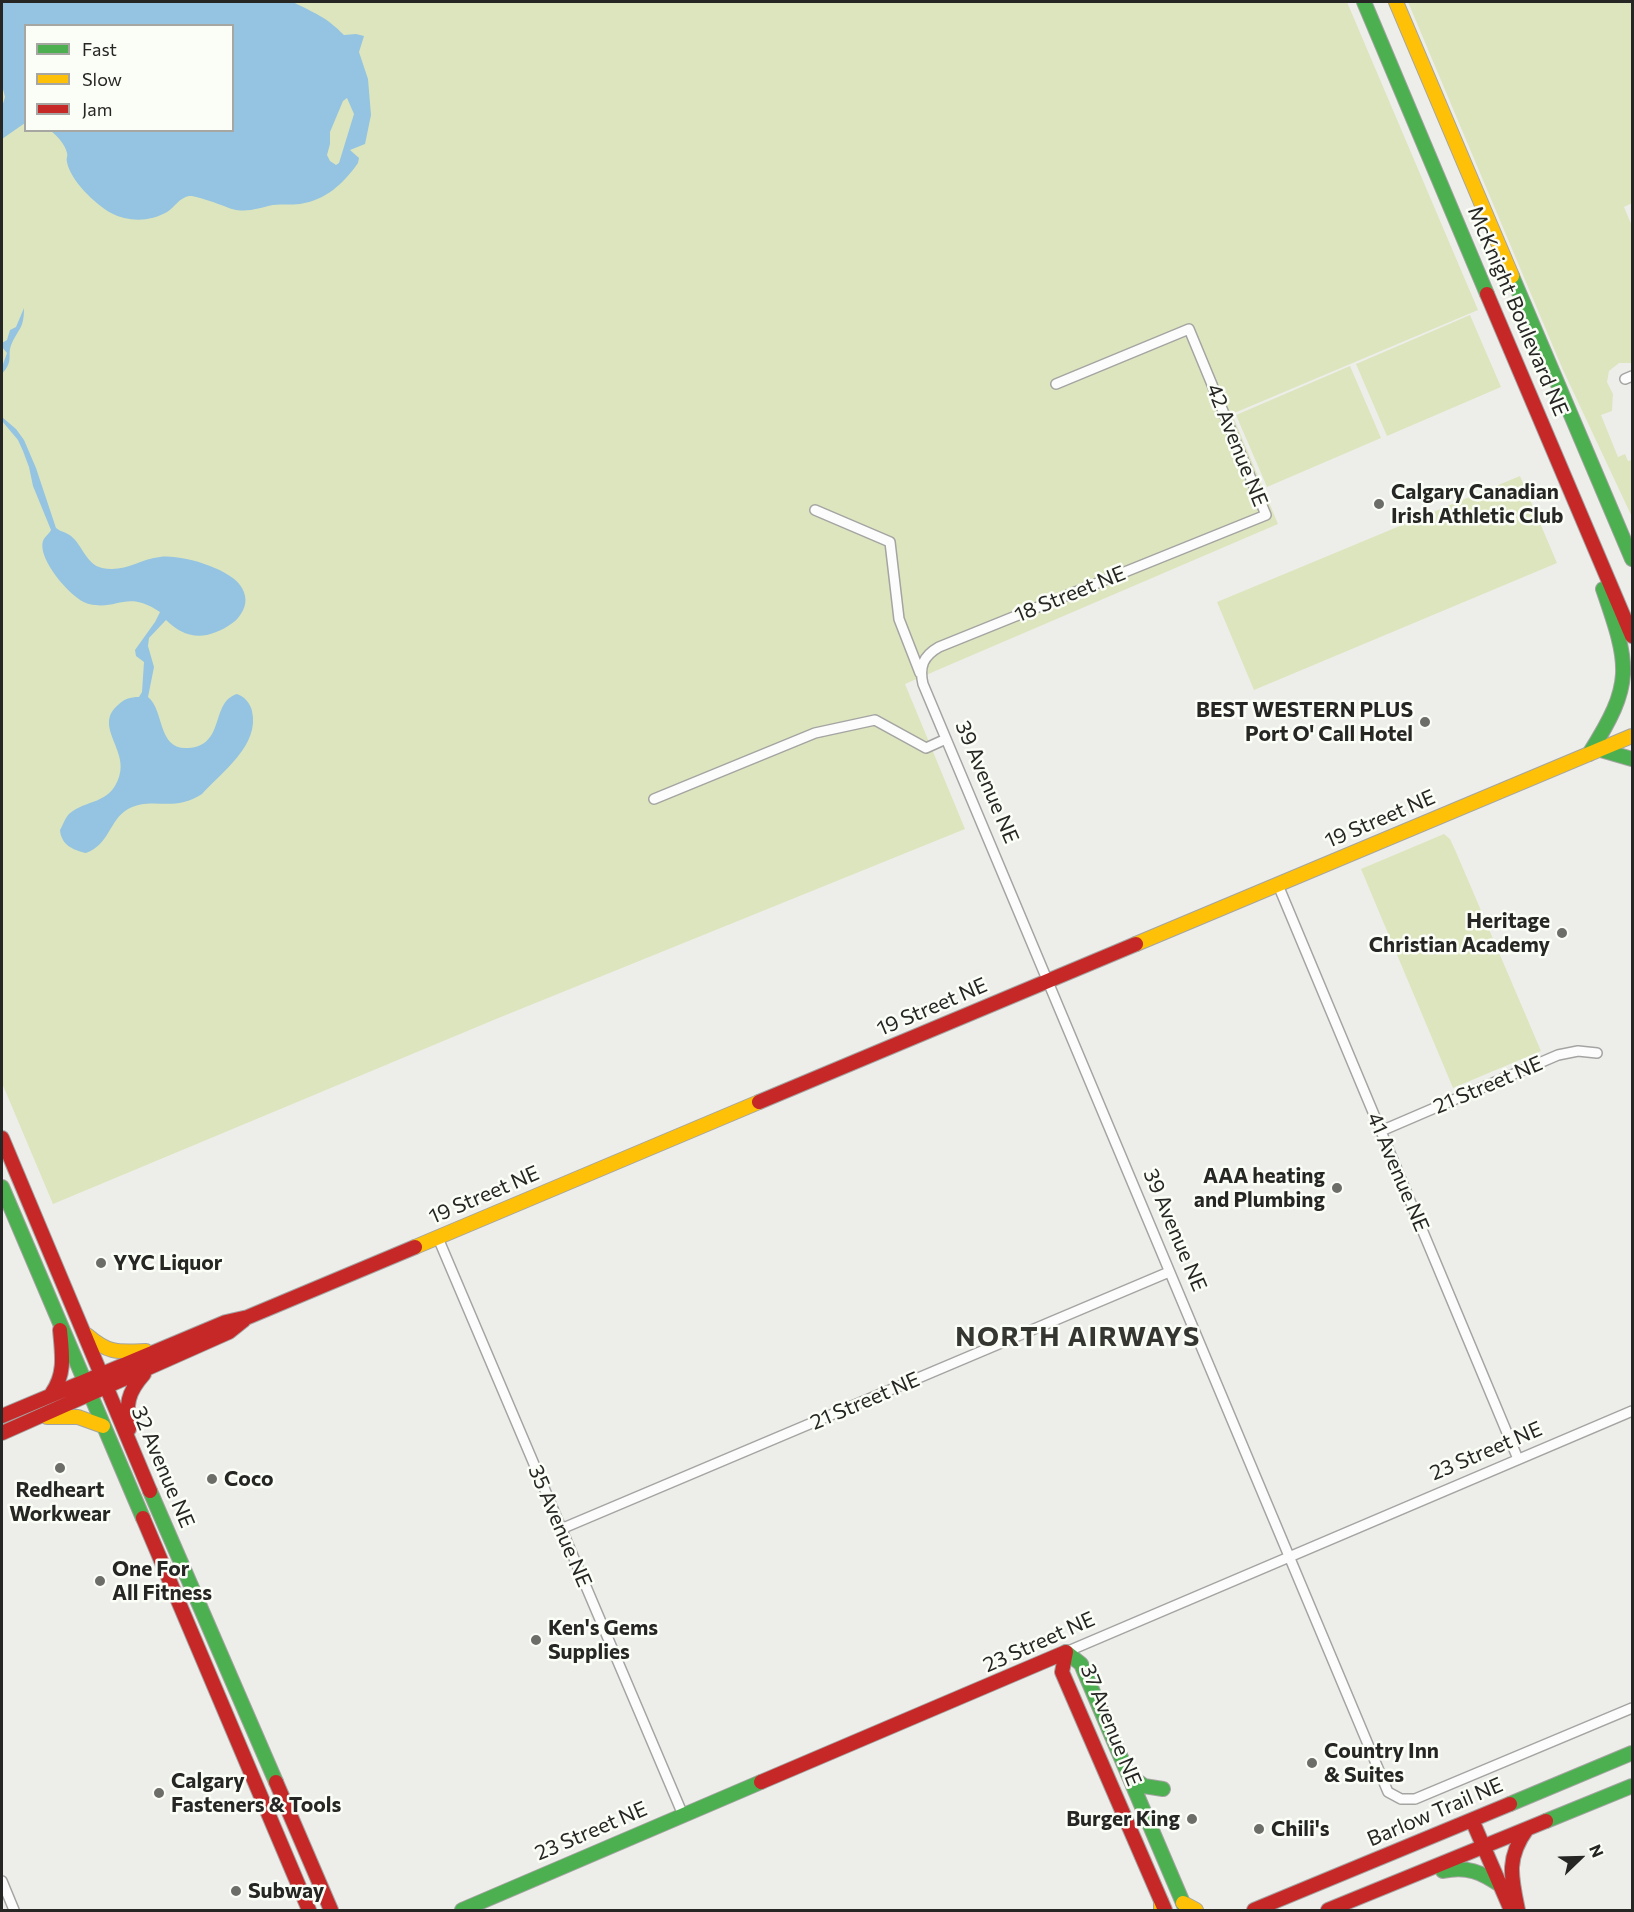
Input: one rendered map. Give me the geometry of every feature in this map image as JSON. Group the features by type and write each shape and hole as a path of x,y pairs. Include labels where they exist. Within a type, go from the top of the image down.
{"main road":[{"name":"McKnight Boulevard NE","path":"1364,2 1632,636"},
{"name":"McKnight Boulevard NE","path":"1396,2 1632,559"},
{"path":"1602,485 1632,547"},
{"path":"1578,509 1624,658 1625,676 1622,695 1595,752 1632,759"},
{"path":"1596,551 1632,612"},
{"name":"19 Street NE","path":"2,1416 154,1350 226,1322 248,1317 438,1238 1632,736"},
{"name":"32 Avenue NE","path":"2,1138 106,1388 331,1911"},
{"name":"32 Avenue NE","path":"2,1187 308,1909"},
{"name":"19 Street NE","path":"2,1433 229,1332 248,1317"},
{"path":"52,1393 61,1382 63,1372 60,1322"},
{"path":"82,1330 102,1350 113,1353 154,1350"},
{"path":"131,1446 127,1396 150,1368"},
{"path":"39,1417 78,1417 103,1426"},
{"name":"23 Street NE","path":"462,1911 683,1815 1008,1679 1066,1652"},
{"name":"37 Avenue NE","path":"1162,1907 1062,1672 1066,1652 1081,1664 1185,1907"},
{"path":"1093,1742 1103,1755 1124,1794 1138,1800"},
{"name":"Barlow Trail NE","path":"1254,1911 1632,1753"},
{"path":"1127,1774 1136,1782 1147,1787 1163,1789"},
{"path":"1328,1911 1632,1786"},
{"path":"1472,1820 1511,1911"},
{"path":"1518,1911 1510,1860 1517,1841 1528,1828"},
{"path":"1402,1880 1464,1867 1485,1875 1500,1885"},
{"path":"1273,1911 1355,1868"},
{"path":"1185,1907 1196,1911"}],"street":[{"name":"42 Avenue NE","path":"1056,384 1189,329 1266,515 1244,523"},
{"path":"815,510 890,542 899,619 920,673"},
{"name":"18 Street NE","path":"920,673 923,660 931,651 939,647 1244,523"},
{"name":"39 Avenue NE","path":"920,673 1388,1792 1401,1799 1415,1799 1632,1708"},
{"path":"654,799 815,733 875,720 926,748 946,739"},
{"name":"41 Avenue NE","path":"1278,885 1518,1459"},
{"name":"21 Street NE","path":"1382,1131 1558,1055 1578,1051 1597,1053"},
{"name":"35 Avenue NE","path":"438,1238 683,1815"},
{"name":"21 Street NE","path":"561,1529 1169,1272"},
{"name":"23 Street NE","path":"1066,1652 1632,1411"},
{"path":"2,1881 14,1911"}],"green space":[{"path":"2,2 1347,2 1478,310 1232,414 1278,524 905,684 965,829 496,1019 53,1204 2,1083"},
{"path":"1408,2 1632,2 1632,203 1624,207 1632,226 1632,363 1619,363 1609,371 1607,382 1613,394 1612,411 1601,415 1618,457 1625,454 1628,461 1632,460 1632,517 1563,370"},
{"path":"1470,315 1501,387 1387,436 1356,364"},
{"path":"1350,366 1381,438 1267,487 1236,415"},
{"path":"1520,476 1557,563 1254,690 1217,602"},
{"path":"1444,834 1450,839 1456,852 1541,1051 1453,1088 1361,869"}],"water":[{"path":"2,2 293,2 326,19 344,35 364,36 359,52 368,79 371,115 365,144 350,150 359,158 358,163 340,184 318,199 300,204 273,205 243,210 189,196 170,210 153,218 132,219 111,213 84,191 69,169 64,146 52,132 234,132 234,24 24,24 24,124 2,139 2,107 5,97 2,85","holes":["347,98 354,114 339,163 336,165 327,155 330,132 343,101"]},
{"path":"24,308 22,324 10,347 8,365 2,374 7,353 2,343 7,340 10,330 16,327"},
{"path":"2,417 16,429 24,440 56,528 71,536 92,563 102,568 118,569 160,557 193,560 228,575 242,588 245,596 244,607 235,621 207,635 189,634 166,620 149,638 148,646 154,667 148,697 171,743 178,747 188,748 208,740 223,706 237,694 247,701 252,711 253,723 245,746 238,757 202,794 182,803 137,805 128,809 117,819 100,844 86,853 68,846 60,830 69,814 104,797 115,786 121,767 120,757 110,730 111,713 120,703 133,697 139,697 142,692 144,662 136,656 135,650 160,612 139,602 89,604 74,595 57,578 45,558 43,549 43,541 51,530 33,486 23,451 18,440 2,421"}],"traffic: fast":[{"path":"1364,2 1487,294"},
{"path":"1512,276 1632,559"},
{"path":"1589,754 1614,709 1623,674 1619,638 1603,589"},
{"path":"1601,750 1632,759"},
{"path":"2,1187 143,1518"},
{"path":"150,1491 276,1782"},
{"path":"1066,1652 1081,1664 1186,1910"},
{"path":"1510,1804 1632,1753"},
{"path":"1129,1775 1144,1786 1163,1789"},
{"path":"462,1910 761,1782"},
{"path":"1546,1821 1632,1786"},
{"path":"1443,1871 1459,1869 1473,1871 1500,1885"}],"traffic: slow":[{"path":"1396,2 1512,276"},
{"path":"1136,944 1632,736"},
{"path":"415,1247 759,1102"},
{"path":"87,1335 108,1349 128,1352 146,1351"},
{"path":"47,1417 78,1417 103,1426"},
{"path":"1161,1901 1161,1910"},
{"path":"1183,1903 1196,1910"}],"traffic: jam":[{"path":"1487,294 1632,636"},
{"path":"759,1102 1136,944"},
{"path":"2,1138 150,1491"},
{"path":"2,1416 226,1322 248,1317 415,1247"},
{"path":"2,1433 229,1332 244,1320"},
{"path":"52,1393 61,1370 60,1330"},
{"path":"129,1429 129,1399 134,1387 144,1374"},
{"path":"143,1518 309,1910"},
{"path":"1066,1652 1062,1672 1165,1910"},
{"path":"761,1782 1066,1652"},
{"path":"276,1782 331,1910"},
{"path":"1254,1910 1510,1804"},
{"path":"1472,1820 1511,1910"},
{"path":"1328,1910 1546,1821"},
{"path":"1518,1910 1512,1868 1516,1849 1527,1829"}],"place":[{"name":"Calgary Canadian Irish Athletic Club","path":"1379,504"},
{"name":"BEST WESTERN PLUS Port O' Call Hotel","path":"1425,722"},
{"name":"Heritage Christian Academy","path":"1562,933"},
{"name":"AAA heating and Plumbing","path":"1337,1188"},
{"name":"YYC Liquor","path":"101,1263"},
{"name":"Redheart Workwear","path":"60,1468"},
{"name":"Coco","path":"212,1479"},
{"name":"One For All Fitness","path":"100,1581"},
{"name":"Ken's Gems Supplies","path":"536,1640"},
{"name":"Country Inn & Suites","path":"1312,1763"},
{"name":"Calgary Fasteners & Tools","path":"159,1793"},
{"name":"Burger King","path":"1192,1819"},
{"name":"Chili's","path":"1259,1829"},
{"name":"Subway","path":"236,1891"}],"district":[{"name":"NORTH AIRWAYS","path":"1078,1337"}]}
